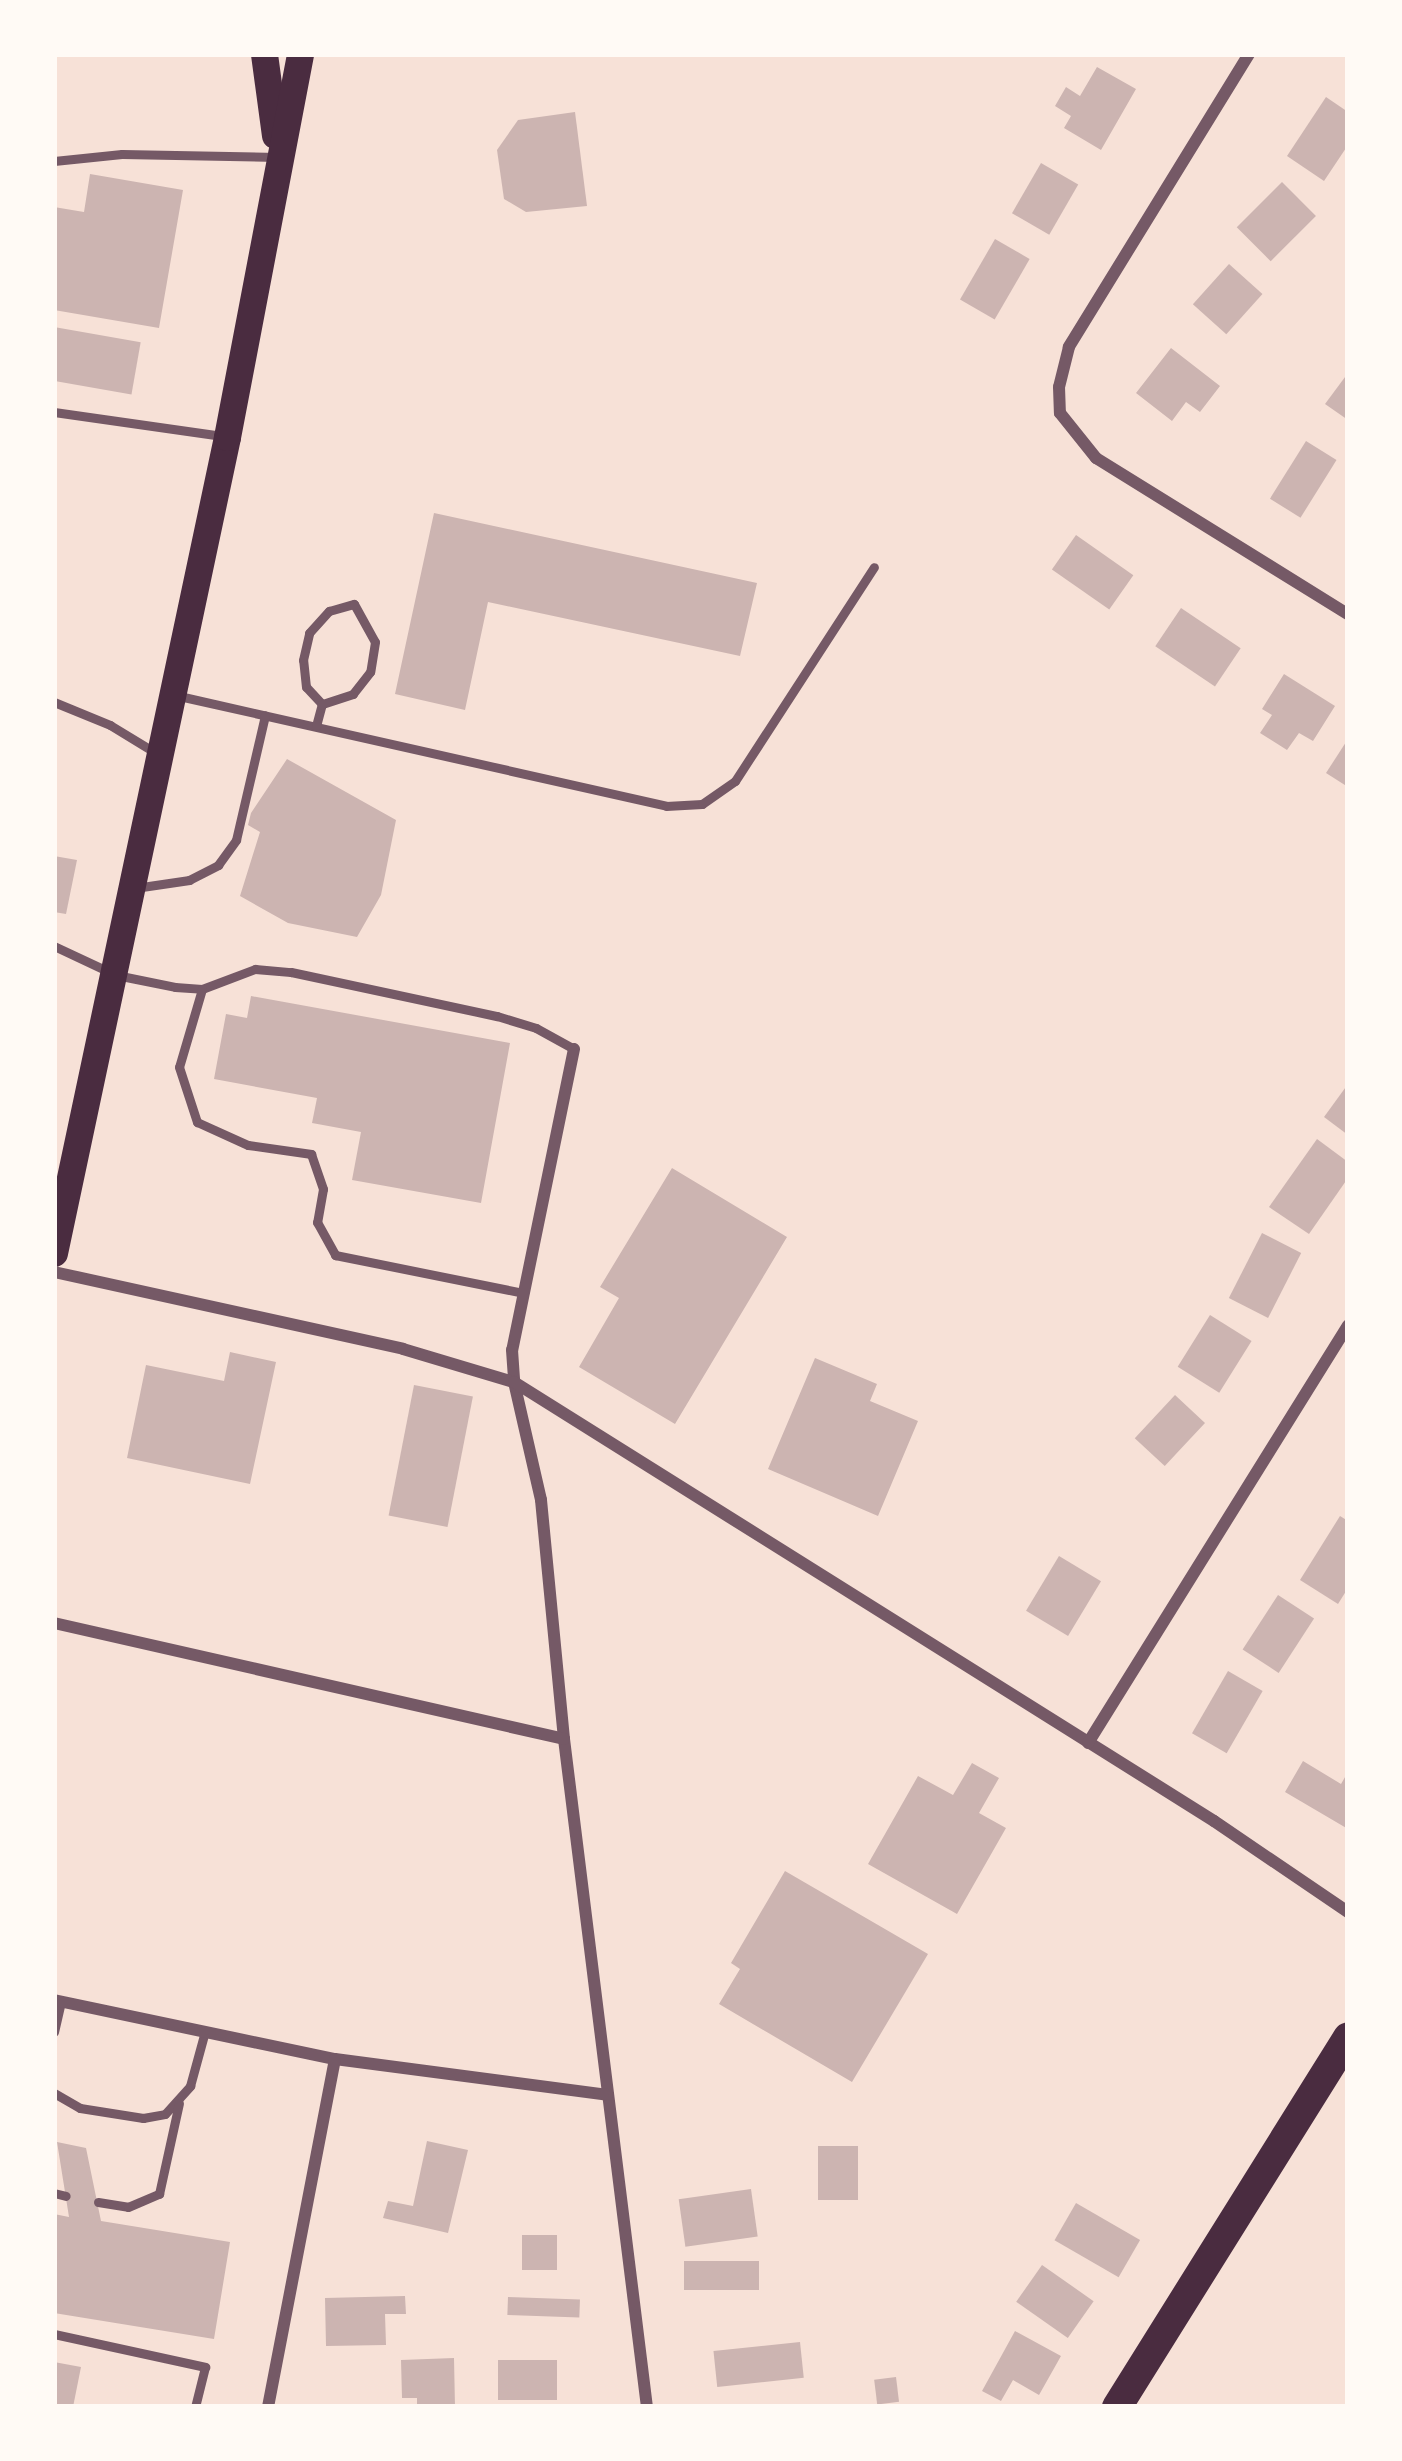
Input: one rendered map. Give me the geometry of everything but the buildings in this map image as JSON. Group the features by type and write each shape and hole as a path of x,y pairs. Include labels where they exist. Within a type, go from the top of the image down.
{"highway":[{"path":"1117,2407 1348,2037"}],"main road":[{"path":"264,54 278,157"},
{"path":"54,1253 227,437 300,54"}],"street":[{"path":"1249,54 1069,347 1059,387 1060,413 1096,458 1347,611"},
{"path":"574,1049 512,1350 514,1382 541,1499 564,1739 647,2407"},
{"path":"54,1272 403,1349 514,1382 1348,1912"},
{"path":"1088,1743 1348,1325"},
{"path":"54,1624 564,1739"},
{"path":"57,2000 335,2059 608,2095"},
{"path":"268,2407 335,2059"}],"lane":[{"path":"54,161 122,154 278,157"},
{"path":"54,412 227,437"},
{"path":"174,694 666,806 702,804 735,781 874,567"},
{"path":"354,604 375,643 370,672 353,694 322,704 306,687 303,660 309,633 328,611 354,604"},
{"path":"54,702 110,725 161,756"},
{"path":"316,727 322,704"},
{"path":"134,888 189,880 218,865 236,839 265,715"},
{"path":"54,946 116,975 202,989 255,969 291,972 497,1016 536,1028 574,1049"},
{"path":"202,989 179,1067 197,1122 248,1144 311,1154 322,1190 317,1222 334,1255 524,1293"},
{"path":"54,2032 57,2000"},
{"path":"54,2093 80,2108 143,2118 165,2114 190,2086 205,2031"},
{"path":"98,2202 128,2207 159,2194 179,2103"},
{"path":"54,2334 205,2367 194,2407"}]}
